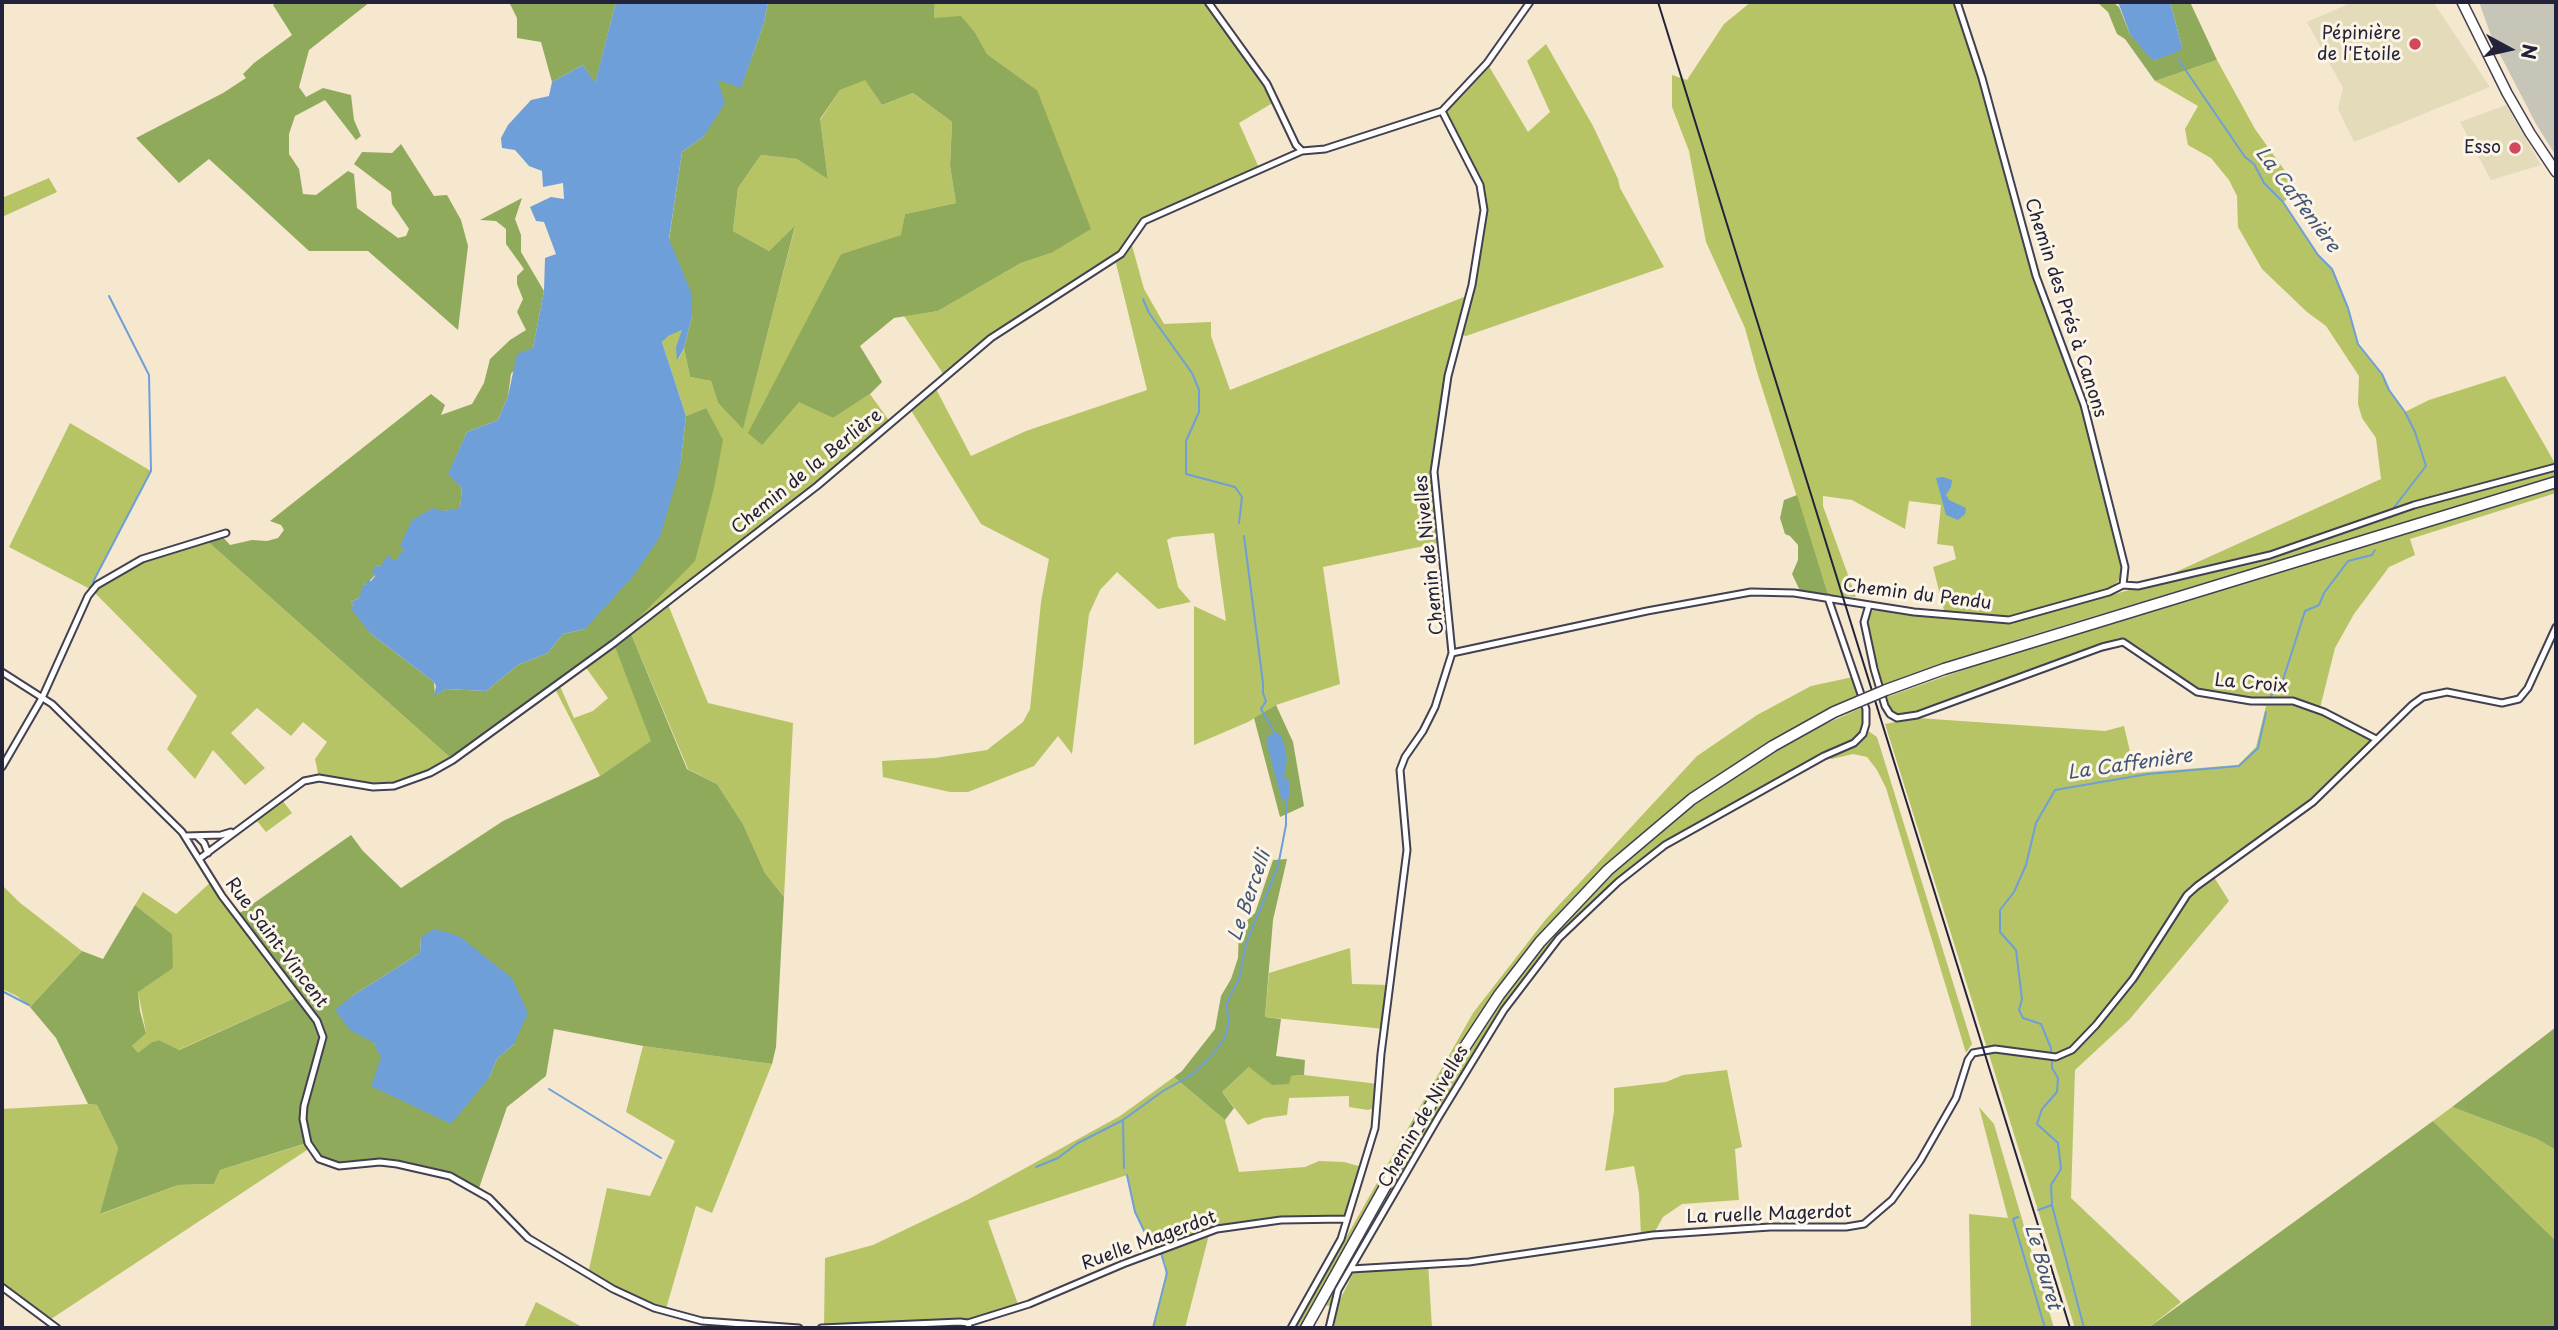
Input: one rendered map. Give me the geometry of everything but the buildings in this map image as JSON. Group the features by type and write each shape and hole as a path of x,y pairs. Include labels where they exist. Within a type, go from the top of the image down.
{"highway":[{"path":"1306,1328 1459,1057 1499,995 1547,935 1608,870 1692,799 1786,738 1886,690 1966,662 2556,482"}],"main road":[{"path":"2462,2 2507,93 2556,172"},
{"path":"2469,2 2472,20"}],"street":[{"path":"1208,2 1267,84 1296,145 1302,151"},
{"path":"1442,111 1474,80 1530,2"},
{"name":"Chemin des Prés à Canons","path":"1957,2 1982,78 2036,276 2084,405 2122,554 2123,584"},
{"name":"Chemin de la Berlière","path":"199,859 304,781 319,778 373,787 394,786 430,773 453,760 614,643 811,491 992,338 1121,254 1144,221 1302,151 1325,149 1442,111"},
{"name":"Chemin de Nivelles","path":"1291,1328 1342,1238 1377,1117 1381,1054 1406,860 1407,838 1400,770 1405,757 1430,718 1452,653 1434,472 1448,376 1472,285 1484,210 1480,185 1442,111"},
{"name":"Chemin du Pendu","path":"1452,653 1739,593 1767,591 1914,612 2009,620 2109,592 2123,584 2138,586 2270,555 2414,505 2556,467"},
{"path":"2,767 41,698 88,596 97,585 142,559 226,533"},
{"name":"Chemin de Nivelles","path":"1329,1328 1335,1298 1443,1108 1525,980 1573,923 1665,845 1824,756 1854,743 1863,734 1866,709 1828,598"},
{"name":"La Croix","path":"1869,605 1864,622 1874,669 1885,706 1890,714 1897,718 1917,715 2102,647 2123,642 2197,692 2250,701 2293,701 2324,712 2376,739"},
{"path":"2376,739 2412,705 2428,694 2453,692 2502,703 2519,699 2528,688 2556,627"},
{"name":"Rue Saint-Vincent","path":"2,672 52,704 185,836 222,896 317,1021 323,1037 304,1106 303,1119 304,1132 314,1154 325,1162 339,1166 388,1163 440,1172 478,1191 502,1210 528,1238 613,1289 654,1308 702,1321 799,1328"},
{"name":"La ruelle Magerdot","path":"1351,1269 1469,1262 1653,1235 1770,1227 1859,1226 1874,1218 1892,1200 1920,1161 1956,1098 1968,1060 1973,1054 1994,1049 2056,1057 2067,1053 2119,998 2187,895 2307,808 2376,739"},
{"path":"185,836 220,835 234,831"},
{"path":"197,836 208,853"},
{"name":"Ruelle Magerdot","path":"821,1328 968,1326 1217,1229 1281,1220 1346,1219"},
{"path":"2,1287 57,1328"}],"shaded area":[{"name":"Pépinière de l'Etoile","path":"2353,2 2433,2 2490,87 2354,142 2338,109 2343,88 2307,22"},
{"path":"2479,2 2556,2 2556,156 2536,124 2493,41"},
{"path":"2506,105 2541,165 2491,180 2460,122"}],"green space":[{"path":"278,2 370,2 309,50 299,87 306,97 323,88 351,95 354,120 361,136 356,140 325,100 295,116 289,134 289,154 299,169 303,194 316,195 348,171 354,174 357,208 398,238 406,236 409,229 392,204 391,192 354,164 362,152 392,153 401,144 434,196 447,195 461,220 468,246 458,330 368,251 309,251 209,159 179,183 136,138 223,93 246,78 243,74 254,63 292,35 273,5"},
{"path":"509,2 616,2 595,84 583,65 552,82 541,42 517,38 517,18"},
{"path":"768,2 935,2 934,18 961,16 976,34 987,54 1037,90 1091,229 1051,253 1021,263 938,311 894,318 860,346 882,382 870,394 833,418 799,402 762,445 748,433 841,254 901,235 905,214 956,203 950,166 952,122 913,93 882,105 865,80 840,90 820,119 828,179 797,159 761,155 738,188 733,231 769,251 795,226 743,429 718,403 711,381 690,377 684,348 692,316 669,240 682,152 704,136 717,79 741,87 764,23"},
{"path":"935,2 1208,2 1276,101 1239,123 1260,170 1144,221 1131,242 1144,289 1164,324 1211,322 1211,336 1230,390 1469,295 1481,235 1482,192 1442,111 1487,63 1528,132 1550,112 1527,61 1546,44 1593,126 1620,188 1664,267 1466,336 1459,334 1448,376 1434,472 1443,542 1323,567 1340,684 1276,705 1248,722 1194,745 1194,606 1226,621 1214,533 1173,537 1167,540 1178,587 1191,602 1158,609 1117,572 1100,590 1089,614 1072,754 1058,736 1034,766 968,792 950,792 883,777 882,761 935,758 987,750 1023,722 1030,709 1041,602 1049,559 981,524 909,407 935,387 971,456 1026,431 1147,390 1115,259 991,338 946,378 904,316 938,311 1021,263 1051,253 1037,90 987,54 976,34 934,18"},
{"path":"1751,2 1954,2 2035,276 2082,408 2122,558 2122,577 2110,589 2006,618 1945,614 1933,567 1956,559 1953,546 1937,544 1941,505 1909,501 1905,529 1852,500 1823,496 1823,506 1856,597 1828,594 1745,328 1706,242 1689,151 1672,107 1672,75 1687,80 1724,24"},
{"path":"2097,2 2113,2 2119,7 2130,34 2155,60 2182,47 2170,2 2190,2 2217,60 2155,81 2125,39 2117,34 2108,12"},
{"path":"2217,60 2255,129 2300,192 2283,202 2318,255 2332,269 2348,308 2358,344 2382,374 2389,390 2405,412 2429,400 2505,376 2556,465 2414,504 2271,553 2158,580 2381,479 2376,438 2362,418 2358,404 2359,376 2326,326 2307,312 2262,269 2238,227 2237,196 2229,180 2211,158 2188,145 2185,129 2198,106 2155,81"},
{"path":"865,79 882,105 913,93 952,122 950,166 956,203 905,214 902,235 841,254 799,401 833,418 870,394 890,422 817,486 667,602 708,703 793,723 784,897 765,873 743,824 717,784 688,769 630,631 614,643 652,741 600,776 554,687 559,684 574,718 593,711 608,698 584,665 706,408 686,416 662,342 667,336 682,329 678,360 684,348 690,377 711,381 718,403 743,428 795,227 769,251 733,231 738,188 761,155 797,159 828,178 820,120 840,90"},
{"path":"49,178 57,192 2,217 2,198"},
{"path":"522,198 515,219 521,235 521,252 544,291 533,348 511,374 508,396 498,420 467,432 449,473 462,488 460,509 443,511 404,550 398,560 380,567 377,565 375,575 366,585 363,583 365,587 359,598 351,602 370,633 434,682 435,695 446,689 486,691 518,665 548,653 563,634 585,629 680,468 686,416 706,408 723,440 695,561 619,638 630,631 687,769 717,784 743,824 765,873 784,897 776,1047 772,1064 643,1046 554,1029 546,1076 507,1107 478,1191 458,1179 397,1164 348,1166 325,1162 307,1143 220,1170 214,1184 178,1185 100,1214 118,1148 97,1105 88,1104 56,1038 30,1007 82,951 103,959 135,905 172,934 173,968 138,992 146,1033 132,1046 138,1053 159,1040 179,1050 297,997 237,915 351,835 363,851 401,888 503,821 600,776 651,741 614,644 453,760 206,540 221,535 230,545 278,538 284,530 281,525 270,521 431,394 445,405 441,415 472,404 484,383 490,359 510,340 526,330 517,312 523,299 517,276 524,269 506,244 506,229 496,221 480,220","holes":["421,937 514,1044 497,1059 489,1078 382,1058 352,996 420,953"]},
{"path":"70,423 151,471 94,581 96,584 142,559 206,540 453,760 430,773 383,787 319,778 315,759 327,742 303,722 291,736 257,708 231,733 265,768 245,785 213,750 195,779 167,749 197,696 92,590 9,547"},
{"path":"2556,469 2556,477 2022,638 1880,686 1866,622 1873,610 2015,622 2129,590 2271,556 2414,508"},
{"path":"2556,487 2556,493 2410,539 2415,555 2389,567 2354,614 2335,648 2320,708 2382,739 2316,805 2214,877 2229,901 2129,1020 2075,1070 2071,1198 2181,1302 2148,1328 2075,1328 1885,724 1918,718 2105,731 2124,726 2135,773 2238,765 2256,747 2266,706 2236,703 2200,690 2119,638 1911,716 1894,715 1889,711 1884,698 2022,649"},
{"path":"1797,495 1828,594 1802,595 1792,574 1798,560 1798,545 1785,534 1780,518 1784,500"},
{"path":"1853,677 1858,696 1743,759 1668,812 1603,868 1557,916 1515,967 1450,1064 1301,1328 1295,1328 1473,1013 1546,919 1697,756 1757,715 1811,686"},
{"path":"1276,705 1293,742 1304,806 1280,817 1254,718"},
{"path":"1863,707 1865,718 1862,733 1857,738 1817,757 1660,846 1592,902 1546,950 1503,1008 1337,1290 1331,1306 1323,1305 1457,1066 1489,1016 1565,921 1610,874 1673,820 1749,767 1806,733"},
{"path":"1865,729 1877,737 1972,1044 1966,1053 1886,788 1867,757 1853,754 1832,759 1824,756 1854,743"},
{"path":"283,801 292,813 266,832 257,821"},
{"path":"1287,859 1273,920 1265,1017 1281,1019 1276,1056 1305,1060 1304,1075 1291,1076 1289,1084 1272,1085 1249,1067 1222,1092 1234,1108 1225,1120 1174,1077 1182,1071 1215,1029 1221,996 1231,979 1238,958 1239,928 1255,913 1273,860"},
{"path":"212,881 297,997 178,1050 159,1040 152,1042 138,1054 132,1046 146,1032 138,992 172,934 135,905 143,892 176,914"},
{"path":"2,885 19,902 82,951 30,1007 17,996 2,989"},
{"path":"1350,948 1352,984 1390,985 1384,1029 1265,1017 1269,973"},
{"path":"2556,1027 2556,1150 2537,1139 2452,1107"},
{"path":"643,1046 772,1064 712,1213 696,1206 665,1312 588,1274 607,1188 650,1196 675,1141 626,1112"},
{"path":"1249,1067 1291,1076 1304,1075 1378,1084 1378,1107 1368,1110 1349,1107 1349,1096 1289,1098 1287,1115 1264,1118 1248,1125 1222,1092"},
{"path":"1727,1070 1742,1147 1735,1149 1739,1200 1682,1204 1663,1217 1653,1235 1641,1236 1639,1193 1634,1166 1605,1171 1614,1111 1614,1088 1666,1082 1683,1075"},
{"path":"1174,1077 1225,1120 1239,1172 1305,1167 1319,1161 1344,1162 1362,1167 1346,1219 1304,1219 1210,1231 1185,1328 1153,1328 1165,1283 1166,1265 1159,1250 1153,1252 1135,1212 1127,1175 988,1221 1019,1307 976,1322 916,1324 917,1328 824,1328 825,1258 873,1245 969,1199 1120,1116"},
{"path":"97,1105 118,1148 101,1214 178,1185 214,1184 220,1170 308,1143 310,1148 48,1321 2,1287 2,1109"},
{"path":"1979,1107 1994,1124 2054,1328 1971,1328 1969,1214 2008,1218"},
{"path":"2452,1107 2537,1139 2556,1150 2556,1241 2433,1121"},
{"path":"2433,1121 2556,1241 2556,1328 2148,1328"},
{"path":"1428,1263 1432,1328 1334,1328 1337,1306 1356,1267"},
{"path":"536,1302 584,1328 524,1328"}],"water":[{"path":"616,2 768,2 764,23 741,88 718,80 725,103 704,136 682,152 669,239 691,292 692,316 684,348 677,361 676,347 682,330 662,342 686,416 680,468 660,537 634,575 585,629 563,634 548,653 518,665 486,691 446,689 434,696 434,682 370,633 351,609 354,607 351,602 359,598 363,583 366,585 368,580 371,581 375,576 372,572 377,565 380,567 388,555 392,559 399,559 397,557 404,550 400,546 412,520 433,508 443,511 460,508 462,488 448,474 467,432 498,420 508,396 517,354 533,348 544,291 545,258 556,254 544,222 536,221 530,207 551,197 564,199 563,183 543,187 542,171 529,166 515,150 502,148 501,138 508,125 531,100 549,96 552,82 583,65 595,83"},
{"path":"2118,2 2170,2 2182,47 2180,51 2155,60 2150,58 2130,34"},
{"path":"1936,478 1952,480 1946,495 1949,500 1966,508 1965,514 1958,520 1946,515"},
{"path":"1280,734 1284,743 1287,760 1284,776 1289,781 1289,797 1282,801 1266,741 1269,735"},
{"path":"434,929 459,936 512,978 528,1013 514,1044 497,1059 489,1078 451,1124 371,1086 381,1058 374,1043 350,1030 335,1010 352,996 420,953 421,937"}],"waterway":[{"name":"La Caffenière","path":"2178,59 2245,157 2254,164 2264,183 2283,202 2318,255 2332,269 2348,308 2358,344 2382,374 2415,432 2426,466 2392,510"},
{"path":"93,582 151,471 149,375 109,296"},
{"path":"1143,299 1149,313 1192,373 1199,390 1199,412 1186,441 1186,474 1235,487 1242,497 1239,523"},
{"name":"Le Bercelli","path":"1244,536 1266,701 1261,709 1276,735"},
{"name":"La Caffenière","path":"2270,697 2282,683 2305,611 2319,605 2324,593 2348,561 2372,555 2375,550"},
{"name":"La Caffenière","path":"2051,1054 2041,1024 2023,1018 2019,1010 2022,999 2016,950 2000,932 2000,910 2014,892 2026,865 2036,823 2055,790 2148,774 2239,766 2258,748 2266,712"},
{"name":"Le Bercelli","path":"1036,1167 1058,1158 1078,1143 1123,1120 1163,1091 1190,1076 1219,1046 1226,1035 1229,1018 1226,1004 1239,979 1246,944 1278,866 1286,825 1286,799"},
{"path":"2,991 29,1005"},
{"name":"La Caffenière","path":"2052,1059 2052,1068 2058,1078 2057,1092 2042,1109 2037,1124 2058,1143 2061,1169 2051,1185 2052,1205 2084,1328"},
{"path":"549,1089 661,1158"},
{"path":"1123,1121 1124,1168"},
{"path":"1127,1175 1135,1212 1150,1243"},
{"name":"Le Bouret","path":"2038,1210 2052,1205"},
{"name":"Le Bouret","path":"2018,1217 2013,1219 2045,1328"},
{"path":"1153,1328 1167,1273 1161,1253"}],"railway":[{"path":"1658,2 2070,1328"}],"place":[{"name":"Pépinière de l'Etoile","path":"2415,44"},
{"name":"Esso","path":"2515,148"}]}
